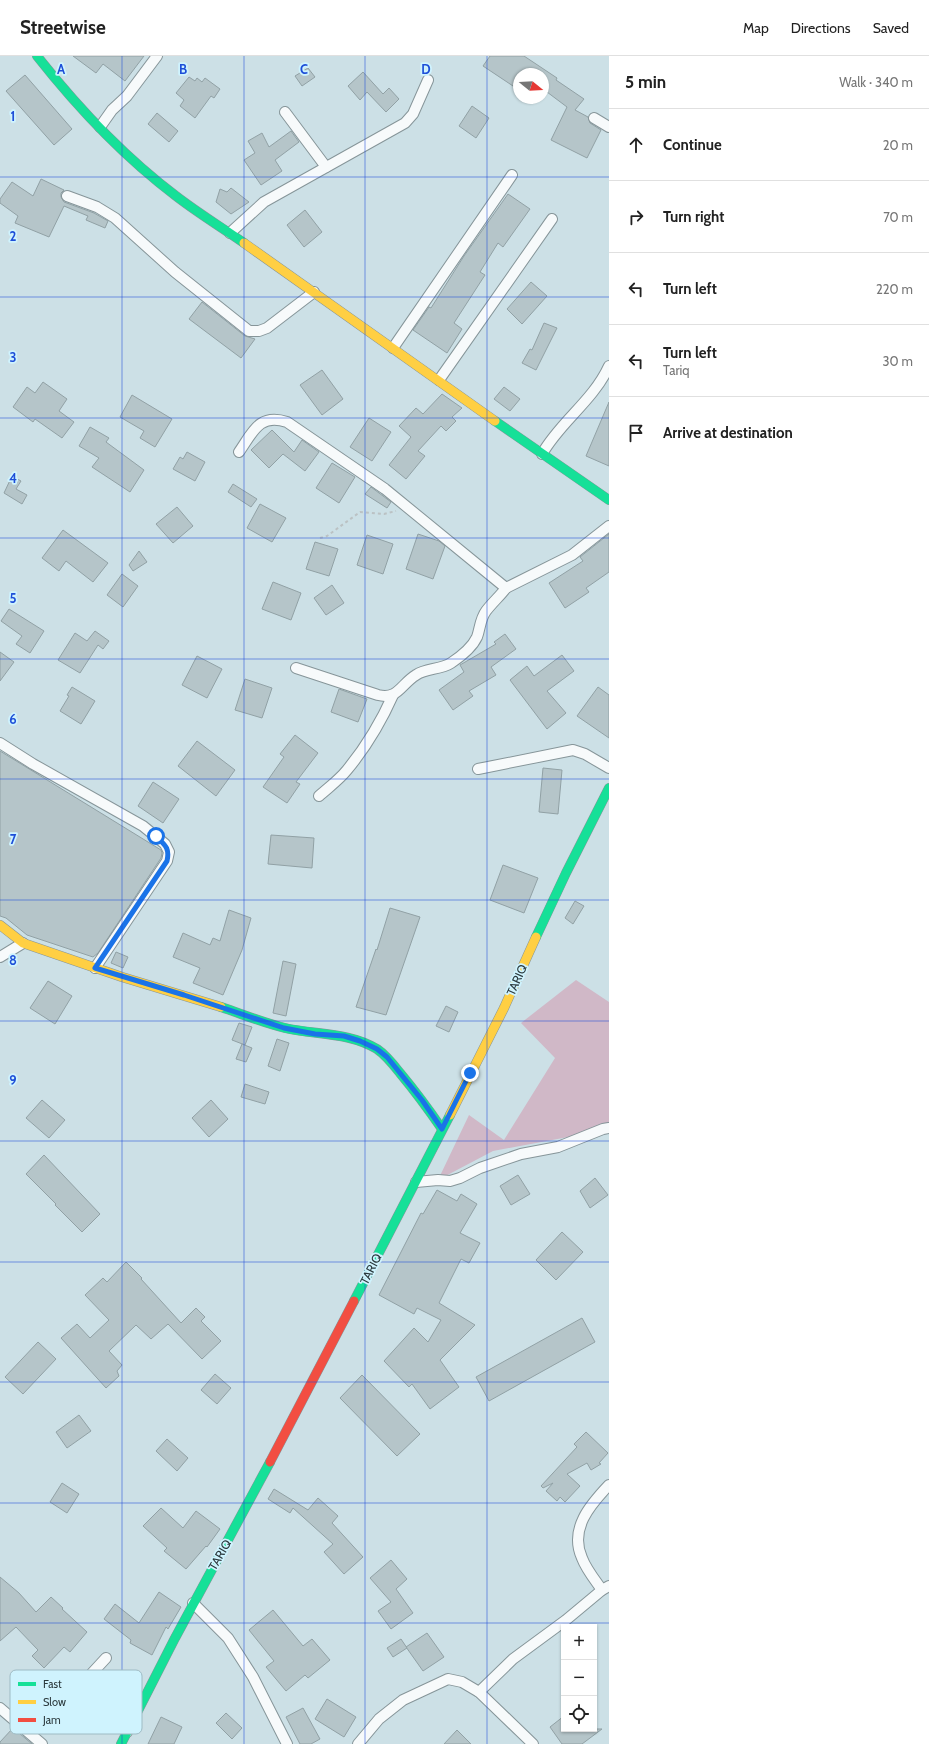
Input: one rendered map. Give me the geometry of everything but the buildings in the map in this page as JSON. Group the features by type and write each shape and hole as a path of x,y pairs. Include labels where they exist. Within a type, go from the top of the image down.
{"street":[{"path":"37,56 58,83 100,127 154,178 214,223 609,500"},
{"path":"100,127 112,110 127,96 158,56"},
{"path":"230,233 264,202 405,123 413,114 428,80"},
{"path":"285,112 326,167"},
{"path":"594,118 609,127"},
{"path":"392,348 512,175"},
{"path":"67,196 98,207 115,218 175,272 249,330 259,331 267,328 314,292"},
{"path":"439,380 552,219"},
{"path":"542,454 555,434 585,403 604,377 609,366"},
{"path":"238,452 258,425 271,419 287,422 385,489 506,588"},
{"path":"320,796 346,771 368,741 384,715 393,695 417,674 427,669 450,664 468,649 477,636 479,626 485,612 506,588 572,555 609,526"},
{"path":"296,668 378,695 386,697 393,695"},
{"path":"0,743 33,764 143,826 165,844 169,852 167,861 95,968"},
{"path":"478,769 573,750 585,754 609,768"},
{"name":"TARIQ","path":"142,1703 295,1416 416,1182 504,1008 566,873 609,788"},
{"path":"0,925 23,943 95,968 284,1028 308,1033 344,1036 360,1041 377,1049 387,1057 422,1100 442,1129"},
{"path":"0,957 23,943"},
{"path":"416,1182 438,1180 450,1181 460,1178 480,1168 521,1154 558,1146 609,1128"},
{"path":"479,1692 513,1659 566,1620 605,1588 582,1558 577,1540 580,1523 588,1508 609,1485"},
{"path":"194,1603 228,1638 253,1678 286,1744"},
{"path":"95,1670 106,1658"},
{"path":"358,1744 378,1719 402,1700 448,1679 462,1682 479,1692 533,1744"},
{"path":"0,1708 10,1717"},
{"path":"30,1734 42,1744"},
{"name":"TARIQ","path":"121,1744 126,1734"}],"path":[{"path":"320,538 327,536 360,512 384,514 412,510"}],"shaded area":[{"path":"576,980 609,1002 609,1124 595,1132 493,1151 438,1180 469,1115 504,1140 555,1058 521,1023"}],"traffic: fast":[{"path":"37,56 85,113 138,165 184,202 244,243"},
{"path":"495,421 609,500"},
{"path":"536,937 566,873 609,788"},
{"path":"221,1007 277,1026 344,1037 377,1049 395,1066 442,1129"},
{"path":"354,1301 450,1115"},
{"path":"142,1703 175,1638 270,1462"},
{"path":"121,1744 126,1734"}],"traffic: slow":[{"path":"244,243 495,421"},
{"path":"0,925 23,943 122,977 221,1007"},
{"path":"450,1115 504,1008 536,937"}],"traffic: jam":[{"path":"270,1462 354,1301"}],"route":[{"path":"156,836 165,844 169,852 167,861 95,968 284,1028 300,1032 344,1036 360,1041 377,1049 387,1057 422,1100 426,1108 442,1129 470,1073"}]}
